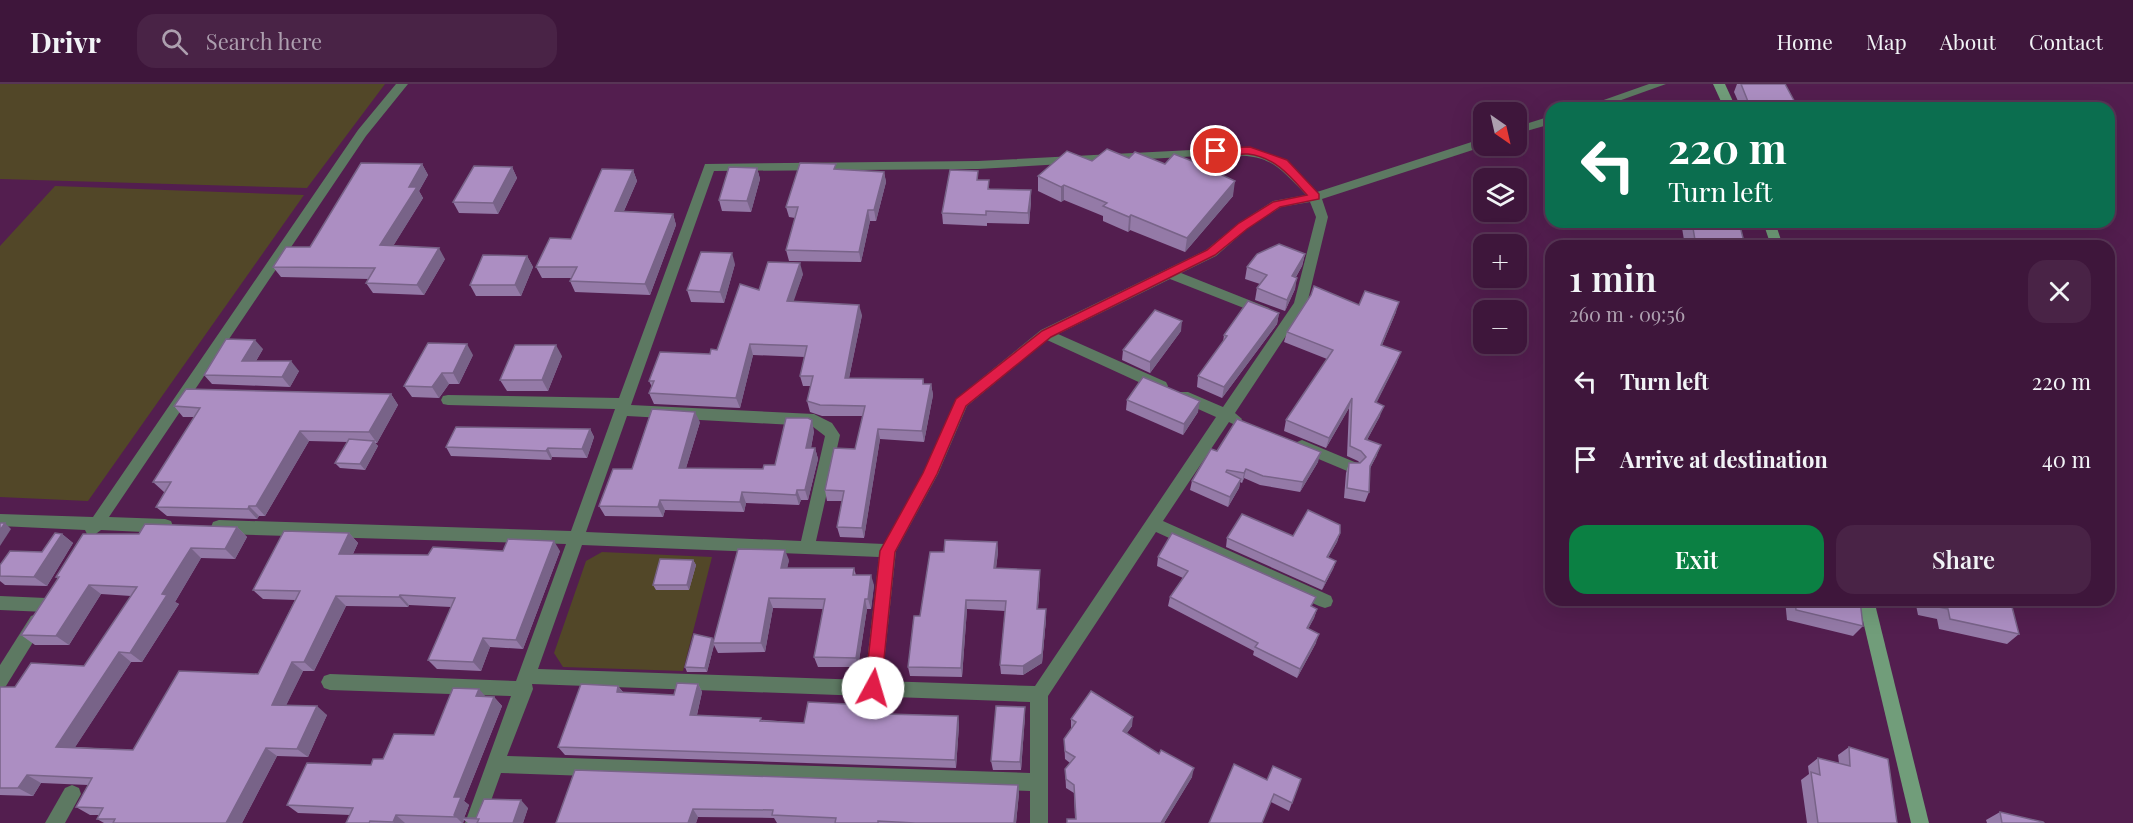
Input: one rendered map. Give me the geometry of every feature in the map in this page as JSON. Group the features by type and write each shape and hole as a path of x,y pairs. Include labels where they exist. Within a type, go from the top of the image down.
{"street":[{"path":"84,544 362,133 402,84"},
{"path":"1605,102 1660,84"},
{"path":"1719,84 1727,102"},
{"path":"1527,128 1545,122"},
{"path":"873,688 888,551 930,474 961,403 1046,334 1211,253 1243,226 1277,204 1315,197 1473,146"},
{"path":"474,823 709,167 978,165 1250,151 1283,163 1315,197 1322,217 1310,275 1300,304 1039,694 1039,823"},
{"path":"1171,274 1289,321"},
{"path":"1046,334 1248,424"},
{"path":"187,391 209,392"},
{"path":"448,400 623,407 814,420 828,427 833,435 807,548"},
{"path":"1290,441 1352,467"},
{"path":"0,520 181,526"},
{"path":"1152,523 1325,601"},
{"path":"204,527 576,538 888,551"},
{"path":"0,603 50,600 0,680"},
{"path":"1867,606 1920,823"},
{"path":"330,682 526,682 873,688 1039,694"},
{"path":"496,764 1039,782"},
{"path":"54,823 72,794"}],"shaded area":[{"path":"0,84 385,84 307,188 0,179"},
{"path":"55,186 304,195 88,501 0,497 0,246"},
{"path":"602,552 712,557 683,671 563,667 554,653 586,561"}],"building":[{"path":"1741,84 1785,84 1795,102 1748,102"},
{"path":"1107,149 1129,158 1135,152 1165,164 1174,154 1235,181 1187,238 1131,215 1129,217 1103,206 1107,203 1064,185 1061,187 1038,176 1067,151 1092,161"},
{"path":"361,163 422,164 409,187 417,187 380,245 439,248 417,285 366,283 375,268 273,267 286,247 310,247"},
{"path":"800,163 836,164 834,169 884,172 874,210 868,210 859,252 786,250 798,207 786,207"},
{"path":"474,166 512,167 493,203 453,202"},
{"path":"729,167 757,168 747,201 719,200"},
{"path":"602,169 633,170 615,211 673,214 645,284 570,281 577,267 536,267 550,238 571,239"},
{"path":"950,170 978,171 977,180 989,180 988,189 1031,190 1028,213 986,211 986,215 942,213"},
{"path":"1693,228 1740,228 1744,240 1695,240"},
{"path":"1279,244 1305,254 1292,276 1297,278 1287,300 1257,288 1267,275 1247,267 1257,254"},
{"path":"701,252 732,253 720,292 687,290"},
{"path":"483,255 527,256 515,285 470,285"},
{"path":"768,262 800,263 787,301 859,305 845,378 923,379 923,384 931,384 922,431 878,429 862,528 837,527 844,491 825,490 834,448 855,449 865,406 820,405 807,401 813,376 800,376 807,346 750,344 736,398 649,393 654,381 649,381 660,352 710,354 711,349 717,350 740,284 759,290"},
{"path":"1314,286 1359,305 1365,291 1399,302 1381,345 1401,352 1375,402 1384,406 1365,439 1381,445 1370,466 1369,492 1347,488 1349,463 1360,463 1366,457 1361,451 1350,446 1352,398 1329,438 1286,420 1333,350 1287,332 1311,295"},
{"path":"1248,301 1279,313 1224,387 1198,376 1227,336 1224,335"},
{"path":"1155,310 1182,321 1150,362 1123,350"},
{"path":"226,339 255,340 242,361 291,361 282,377 204,375"},
{"path":"428,343 467,344 453,373 442,373 432,387 404,386"},
{"path":"515,345 556,345 542,380 500,380"},
{"path":"1143,377 1200,401 1184,424 1127,400"},
{"path":"186,389 391,394 369,432 300,431 256,506 249,506 248,509 156,507 171,482 153,482 200,408 174,406"},
{"path":"652,409 695,412 679,468 763,469 764,465 775,465 786,418 812,420 806,448 815,448 805,490 797,490 796,495 742,492 740,502 660,500 658,507 599,506 613,469 632,469"},
{"path":"1237,419 1321,452 1303,482 1263,476 1246,469 1244,473 1227,470 1226,472 1241,479 1230,497 1192,481 1211,449 1217,451"},
{"path":"456,427 590,429 582,449 548,448 546,451 446,447"},
{"path":"349,439 374,441 360,464 335,463"},
{"path":"1308,510 1340,525 1340,533 1327,557 1336,561 1325,582 1227,538 1242,514 1293,536"},
{"path":"145,524 237,527 225,549 191,548 162,594 167,595 130,653 119,652 56,747 133,750 179,671 258,674 300,591 253,590 284,531 349,533 339,554 428,555 433,547 503,551 508,539 554,541 516,640 483,638 473,662 428,660 455,598 400,595 399,597 336,596 304,662 292,662 272,705 317,706 297,749 266,748 226,823 113,823 115,819 97,819 103,808 76,807 92,778 27,775 18,788 0,788 0,687 15,687 31,663 84,666 137,587 89,585 56,636 21,635 59,577 56,577 83,534 139,534"},
{"path":"55,533 62,534 34,577 0,576 0,565 10,551 42,552"},
{"path":"1172,533 1316,597 1311,606 1317,609 1307,628 1319,634 1300,669 1255,647 1258,643 1170,597 1188,571 1158,557"},
{"path":"945,540 997,542 994,568 1040,570 1037,609 1046,609 1042,654 1023,666 1000,665 1006,601 966,600 961,668 908,667 914,616 920,616 930,552 944,552"},
{"path":"738,549 785,550 781,568 854,568 853,575 871,575 856,658 814,657 825,599 769,598 761,643 713,643"},
{"path":"660,559 693,560 687,585 653,585"},
{"path":"1796,606 1861,606 1863,626 1796,610"},
{"path":"1934,606 2012,607 2019,634 1950,619 1948,609"},
{"path":"694,634 712,638 705,668 685,667"},
{"path":"677,683 698,684 690,715 761,718 760,721 804,723 808,702 867,705 868,696 889,696 886,714 958,716 955,760 558,747 581,684 618,686 617,692 674,695"},
{"path":"453,688 479,689 476,696 494,697 454,797 461,797 454,815 456,817 396,815 393,822 346,823 353,808 287,805 307,763 371,765 373,759 383,759 394,734 434,735"},
{"path":"1091,691 1133,717 1123,731 1159,754 1161,750 1194,768 1161,823 1067,823 1067,819 1076,819 1074,785 1066,779 1065,769 1075,757 1065,751 1064,739 1076,722 1071,719"},
{"path":"996,706 1025,707 1020,762 991,761"},
{"path":"1849,747 1888,759 1897,823 1818,823 1811,772 1820,775 1818,758 1850,766"},
{"path":"1234,764 1267,780 1273,766 1301,779 1292,803 1274,794 1262,823 1209,823"},
{"path":"575,770 1018,785 1014,823 878,821 878,823 835,823 836,818 772,815 773,810 693,809 688,823 556,823"},
{"path":"484,799 521,800 513,823 477,823 479,819 462,818 476,818"},
{"path":"2000,812 2043,822 2044,823 2002,823"}],"route":[{"path":"873,688 888,551 930,474 961,403 1046,334 1211,253 1243,226 1277,204 1315,197 1283,163 1250,151 1216,151"}]}
